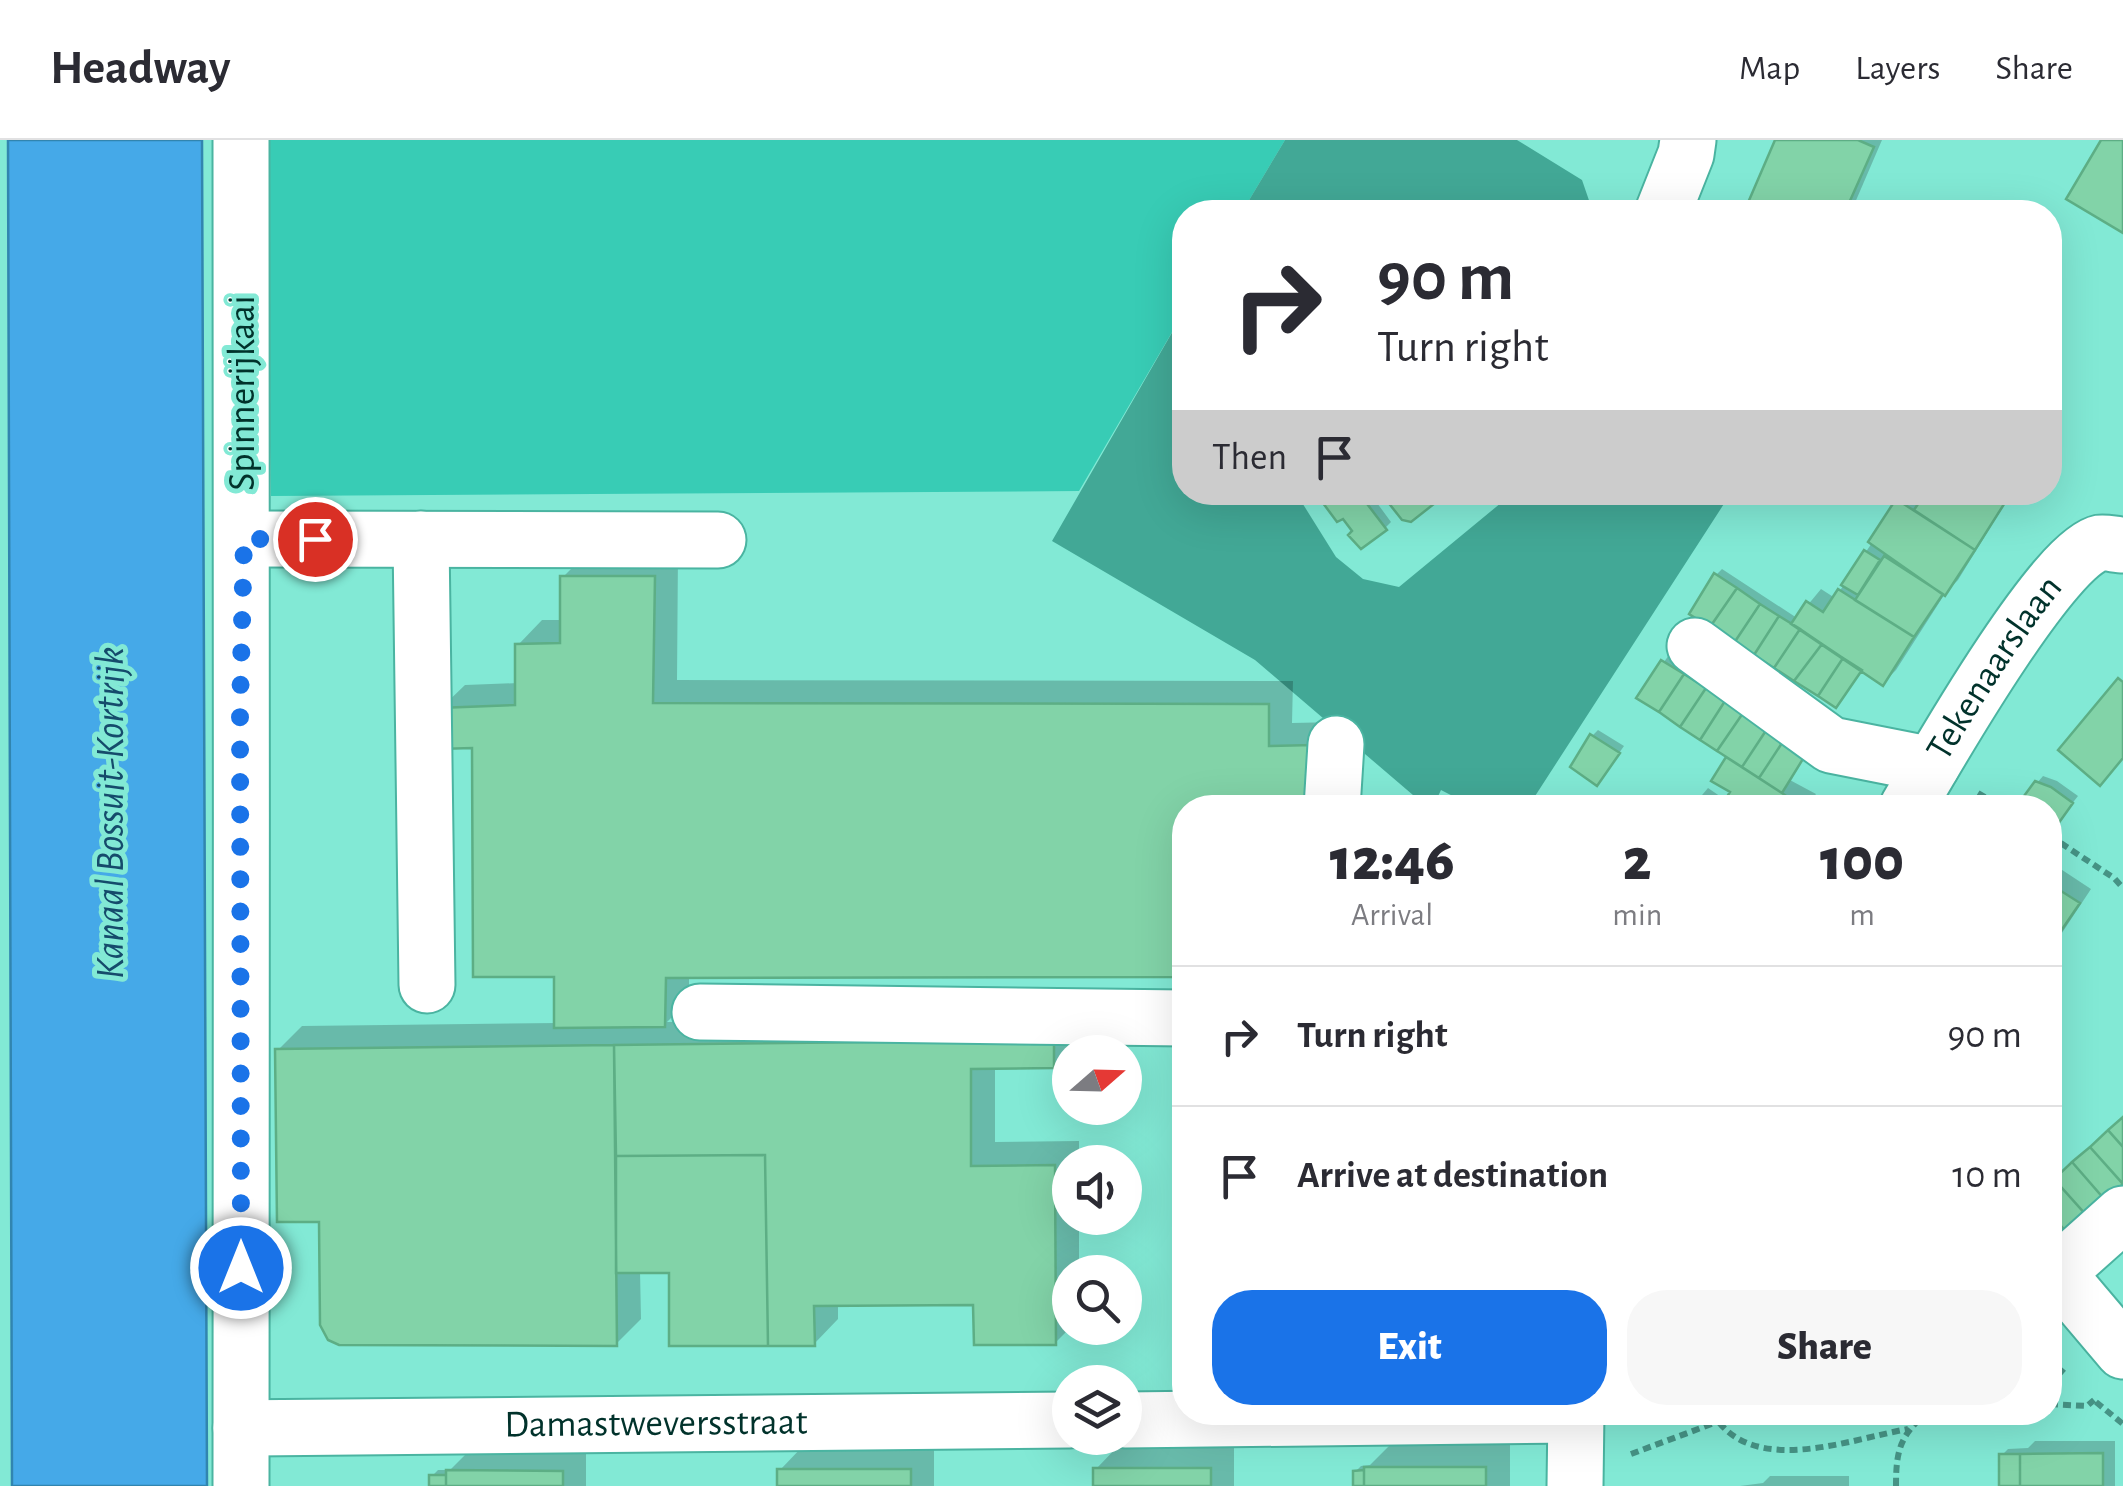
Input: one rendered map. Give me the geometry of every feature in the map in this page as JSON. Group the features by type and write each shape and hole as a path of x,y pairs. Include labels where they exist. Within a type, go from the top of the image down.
{"street":[{"name":"Spinnerijkaai","path":"241,140 241,1486"},
{"path":"1668,200 1688,140"},
{"path":"244,539 718,540"},
{"path":"422,539 427,985"},
{"name":"Tekenaarslaan","path":"1920,786 2040,597 2079,556 2111,544"},
{"path":"1695,646 1831,745 1920,786"},
{"path":"1333,795 1336,744"},
{"path":"700,1012 1172,1018"},
{"path":"2062,1269 2123,1214"},
{"path":"2062,1280 2123,1351"},
{"path":"1142,1419 1172,1418"},
{"name":"Damastweversstraat","path":"241,1428 1052,1420"},
{"path":"1339,1425 1575,1443"}],"path":[{"path":"2062,844 2123,888"},
{"path":"2062,1405 2087,1406 2094,1400"},
{"path":"1575,1443 1632,1454 1709,1425"},
{"path":"1721,1425 1742,1441 1775,1452 1820,1447 1913,1425"},
{"path":"1896,1486 1896,1463 1908,1429"}],"green space":[{"path":"264,140 1285,140 1249,200 1172,200 1172,332 1079,491 271,496"}],"shaded area":[{"path":"1285,140 1517,140 1582,180 1589,200 1249,200"},
{"path":"1172,333 1172,505 1304,505 1336,557 1363,579 1399,587 1498,505 1723,505 1536,795 1451,795 1441,790 1439,795 1413,795 1255,660 1052,541"}],"water":[{"name":"Kanaal Bossuit-Kortrijk","path":"8,140 202,140 207,1486 12,1486"}],"building":[{"path":"1775,140 1858,140 1874,147 1850,200 1749,200"},
{"path":"2101,140 2123,140 2123,233 2066,199"},
{"path":"1324,505 1368,505 1387,530 1361,549 1348,535 1352,531 1343,519 1337,522"},
{"path":"1390,505 1433,505 1411,522 1402,520"},
{"path":"1892,505 1905,505 1975,550 1945,596 1868,542"},
{"path":"1917,505 2003,505 1975,550 1914,510"},
{"path":"1864,550 1880,560 1858,595 1841,585"},
{"path":"1884,556 1943,594 1914,637 1855,600"},
{"path":"1714,573 1737,588 1710,627 1689,614"},
{"path":"560,576 655,576 653,703 1269,704 1269,746 1313,745 1314,795 1172,795 1172,977 666,978 665,1027 554,1028 554,977 473,977 472,748 438,749 438,708 515,705 515,644 560,643"},
{"path":"1737,588 1760,604 1734,643 1710,627"},
{"path":"1838,589 1914,637 1883,686 1791,624 1806,601 1823,612"},
{"path":"1760,604 1779,616 1754,655 1734,643"},
{"path":"1779,616 1800,629 1774,668 1754,655"},
{"path":"1800,629 1822,644 1794,681 1774,668"},
{"path":"1822,644 1843,658 1818,696 1794,681"},
{"path":"1843,658 1862,670 1836,708 1818,696"},
{"path":"1661,660 1684,674 1659,712 1636,698"},
{"path":"1684,674 1706,688 1680,727 1659,712"},
{"path":"2118,678 2123,682 2123,758 2100,786 2058,750"},
{"path":"1706,688 1725,701 1700,740 1680,727"},
{"path":"1725,701 1743,713 1717,751 1700,740"},
{"path":"1743,713 1767,729 1742,767 1717,751"},
{"path":"1767,729 1784,740 1759,778 1742,767"},
{"path":"1590,734 1620,753 1597,786 1570,767"},
{"path":"1784,740 1806,754 1782,793 1759,778"},
{"path":"1726,757 1785,795 1728,795 1730,792 1711,781"},
{"path":"2035,781 2062,795 2025,795"},
{"path":"2062,795 2073,803 2062,818"},
{"path":"2062,892 2080,903 2062,929"},
{"path":"1052,1040 1052,1068 971,1069 971,1166 1052,1165 1056,1255 1052,1255 1052,1345 974,1345 973,1305 814,1306 815,1346 768,1346 765,1155 616,1156 614,1045"},
{"path":"614,1045 617,1346 339,1345 328,1340 320,1325 319,1222 277,1222 275,1049"},
{"path":"2123,1117 2123,1147 2108,1130"},
{"path":"2108,1130 2123,1147 2123,1184 2090,1147"},
{"path":"2090,1147 2123,1184 2105,1200 2072,1162"},
{"path":"765,1155 768,1346 669,1346 669,1273 616,1273 616,1156"},
{"path":"2072,1162 2105,1200 2087,1216 2062,1188 2062,1171"},
{"path":"2062,1188 2087,1216 2067,1233 2062,1227"},
{"path":"2103,1453 2103,1486 2020,1486 2020,1454"},
{"path":"1999,1454 2020,1454 2020,1486 1999,1486"},
{"path":"1364,1467 1486,1467 1486,1486 1364,1486"},
{"path":"1093,1468 1211,1468 1211,1486 1093,1486"},
{"path":"777,1469 911,1469 911,1486 777,1486"},
{"path":"446,1470 563,1471 563,1486 446,1486"},
{"path":"1364,1470 1364,1486 1353,1486 1353,1471"},
{"path":"429,1475 446,1475 446,1486 429,1486"}],"route":[{"path":"241,1268 240,709 244,539 315,539"}]}
